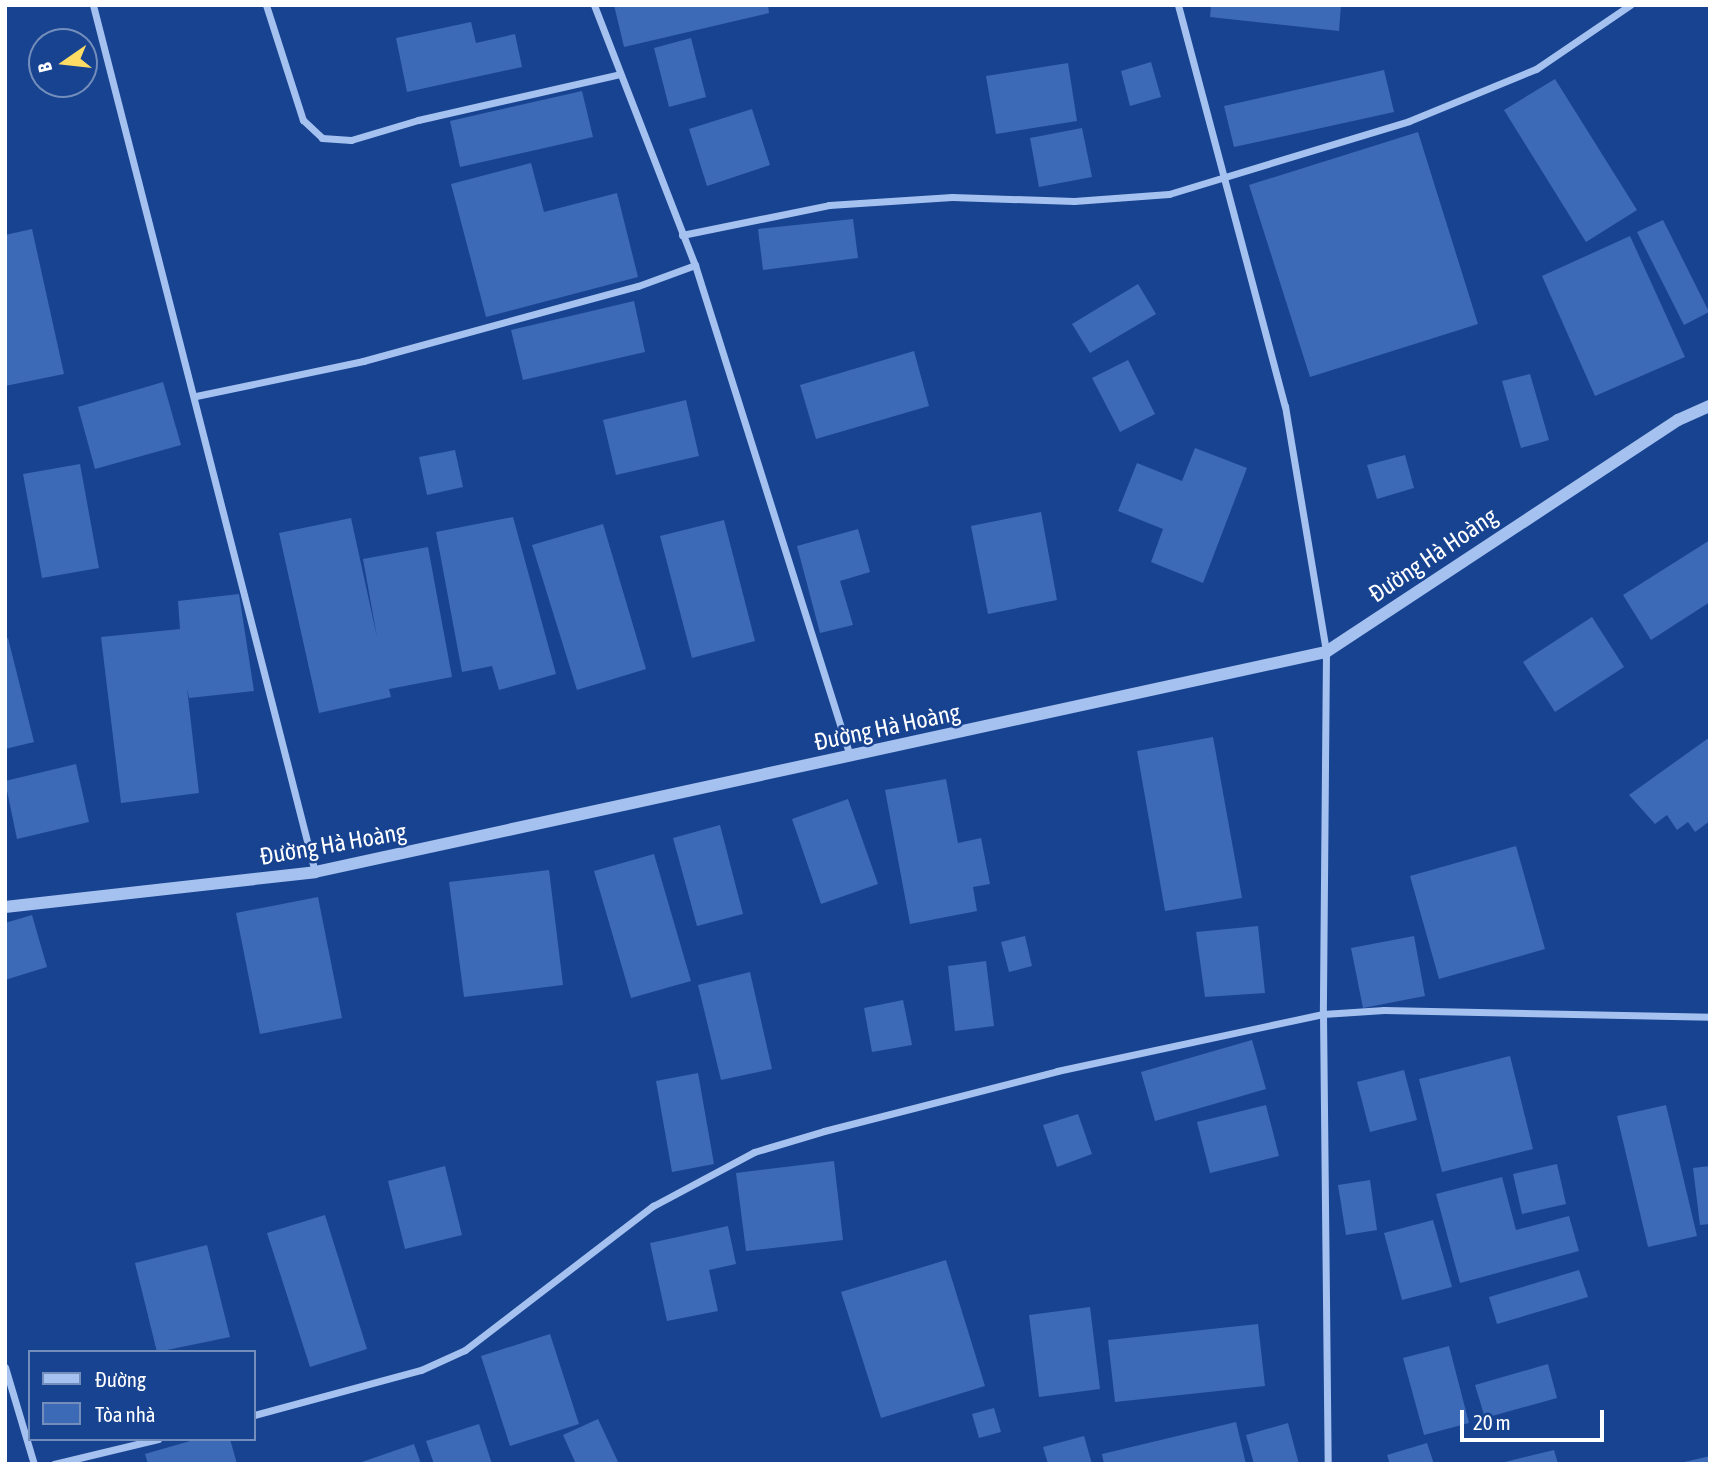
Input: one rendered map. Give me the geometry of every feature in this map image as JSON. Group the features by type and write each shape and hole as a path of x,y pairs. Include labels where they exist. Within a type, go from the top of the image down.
{"street":[{"path":"93,5 196,396 315,872"},
{"path":"266,5 303,120 322,138 351,141 418,120 620,74"},
{"path":"594,5 695,265 850,756"},
{"path":"1178,5 1285,406 1326,652 1323,1014 1328,1464"},
{"path":"682,235 829,205 952,197 1074,201 1169,194 1409,121 1536,69 1630,5"},
{"path":"196,396 363,361 638,286 695,265"},
{"name":"Đường Hà Hoàng","path":"5,907 315,872 1326,652 1678,420 1710,406"},
{"path":"256,1414 421,1370 465,1350 653,1206 754,1152 1057,1071 1323,1014 1384,1010 1710,1017"},
{"path":"5,1367 34,1464"},
{"path":"54,1464 150,1441"}],"building":[{"path":"614,5 768,5 769,13 624,47"},
{"path":"1211,5 1341,5 1339,31 1210,17"},
{"path":"471,22 476,43 515,34 522,67 407,92 396,38"},
{"path":"691,38 706,97 669,107 654,48"},
{"path":"1151,62 1161,97 1130,106 1121,71"},
{"path":"1068,63 1077,121 996,134 986,76"},
{"path":"1384,70 1394,112 1234,147 1224,106"},
{"path":"1555,79 1637,210 1586,242 1504,110"},
{"path":"582,91 593,137 460,167 450,121"},
{"path":"752,109 770,165 707,186 689,129"},
{"path":"1082,128 1092,177 1039,187 1030,138"},
{"path":"1418,132 1478,324 1310,377 1249,185"},
{"path":"531,163 544,212 617,193 638,277 486,317 451,184"},
{"path":"853,219 858,258 763,270 758,229"},
{"path":"1663,220 1709,312 1684,325 1637,232"},
{"path":"32,229 64,374 5,386 5,235"},
{"path":"1630,236 1685,357 1595,396 1542,276"},
{"path":"1138,284 1156,314 1090,353 1072,324"},
{"path":"634,301 645,352 523,380 511,330"},
{"path":"914,351 929,406 816,439 800,385"},
{"path":"1128,360 1155,414 1120,432 1092,378"},
{"path":"1530,374 1549,440 1521,448 1502,381"},
{"path":"163,382 181,445 95,469 78,407"},
{"path":"686,400 699,456 616,475 603,420"},
{"path":"1195,448 1247,468 1203,583 1151,562 1163,529 1118,511 1137,463 1182,481"},
{"path":"455,450 463,487 427,495 419,457"},
{"path":"1405,455 1414,488 1377,499 1367,465"},
{"path":"80,464 99,568 42,578 23,474"},
{"path":"1041,512 1057,600 988,614 971,526"},
{"path":"513,517 556,674 499,690 492,666 462,672 436,532"},
{"path":"351,518 377,637 363,559 428,547 452,677 389,689 391,697 319,713 279,533"},
{"path":"724,520 755,641 692,658 660,536"},
{"path":"603,524 646,669 577,690 532,545"},
{"path":"858,529 870,572 840,581 853,625 820,633 797,546"},
{"path":"1710,540 1710,602 1651,640 1623,595"},
{"path":"239,594 254,691 189,698 187,688 199,793 121,803 101,637 180,629 178,601"},
{"path":"1592,617 1624,667 1555,712 1523,662"},
{"path":"8,638 34,742 5,749 5,639"},
{"path":"1213,737 1242,898 1165,911 1137,751"},
{"path":"1710,737 1710,821 1695,832 1688,822 1677,830 1667,815 1655,824 1629,795"},
{"path":"76,764 89,822 17,839 5,781"},
{"path":"946,779 958,843 981,838 990,884 973,887 977,911 910,924 885,790"},
{"path":"848,799 878,884 821,904 792,819"},
{"path":"720,825 743,914 697,926 673,838"},
{"path":"1516,846 1545,949 1439,979 1410,876"},
{"path":"654,854 691,981 631,998 594,871"},
{"path":"549,870 563,985 464,997 449,882"},
{"path":"318,897 342,1018 260,1034 236,913"},
{"path":"32,915 47,967 5,980 5,923"},
{"path":"1258,926 1265,993 1205,997 1196,932"},
{"path":"1025,936 1032,966 1009,972 1001,942"},
{"path":"1414,936 1425,996 1363,1008 1351,948"},
{"path":"986,961 994,1026 955,1031 948,966"},
{"path":"750,972 772,1069 721,1080 698,985"},
{"path":"903,1000 912,1045 872,1052 864,1008"},
{"path":"1252,1040 1266,1089 1155,1121 1141,1072"},
{"path":"1510,1056 1533,1149 1442,1172 1419,1079"},
{"path":"1404,1070 1417,1120 1370,1132 1357,1082"},
{"path":"698,1073 714,1164 672,1172 656,1081"},
{"path":"1266,1105 1279,1156 1210,1173 1197,1122"},
{"path":"1666,1105 1697,1236 1648,1247 1617,1116"},
{"path":"1078,1114 1092,1154 1057,1167 1043,1125"},
{"path":"834,1161 843,1240 746,1251 736,1173"},
{"path":"1557,1164 1566,1204 1522,1214 1513,1174"},
{"path":"445,1166 462,1235 405,1249 388,1181"},
{"path":"1710,1166 1710,1224 1700,1225 1693,1168"},
{"path":"1502,1177 1516,1230 1569,1216 1579,1251 1460,1283 1436,1194"},
{"path":"1370,1180 1377,1230 1346,1235 1338,1185"},
{"path":"325,1215 367,1349 310,1367 267,1233"},
{"path":"1433,1220 1452,1287 1402,1300 1384,1233"},
{"path":"728,1226 736,1264 709,1270 718,1311 667,1321 650,1243"},
{"path":"207,1245 230,1337 157,1350 135,1263"},
{"path":"946,1260 985,1386 881,1418 841,1292"},
{"path":"1579,1270 1588,1297 1497,1324 1489,1297"},
{"path":"1090,1307 1100,1389 1039,1397 1029,1315"},
{"path":"1258,1324 1265,1386 1115,1402 1108,1340"},
{"path":"550,1334 579,1424 510,1446 481,1356"},
{"path":"1449,1346 1469,1423 1424,1435 1403,1358"},
{"path":"1548,1364 1557,1398 1485,1418 1475,1385"},
{"path":"994,1408 1001,1432 979,1438 972,1414"},
{"path":"598,1419 619,1464 576,1464 563,1435"},
{"path":"1236,1422 1246,1464 1104,1464 1102,1454"},
{"path":"1288,1423 1299,1464 1254,1464 1246,1435"},
{"path":"479,1424 492,1464 434,1464 426,1441"},
{"path":"1084,1436 1092,1464 1048,1464 1043,1447"},
{"path":"190,1441 231,1441 237,1464 148,1464 145,1454"},
{"path":"1427,1443 1434,1464 1390,1464 1387,1455"},
{"path":"414,1444 421,1464 359,1464 359,1463"},
{"path":"1554,1450 1558,1464 1501,1464 1501,1463"},
{"path":"1710,1456 1710,1464 1680,1464 1680,1463"}]}
